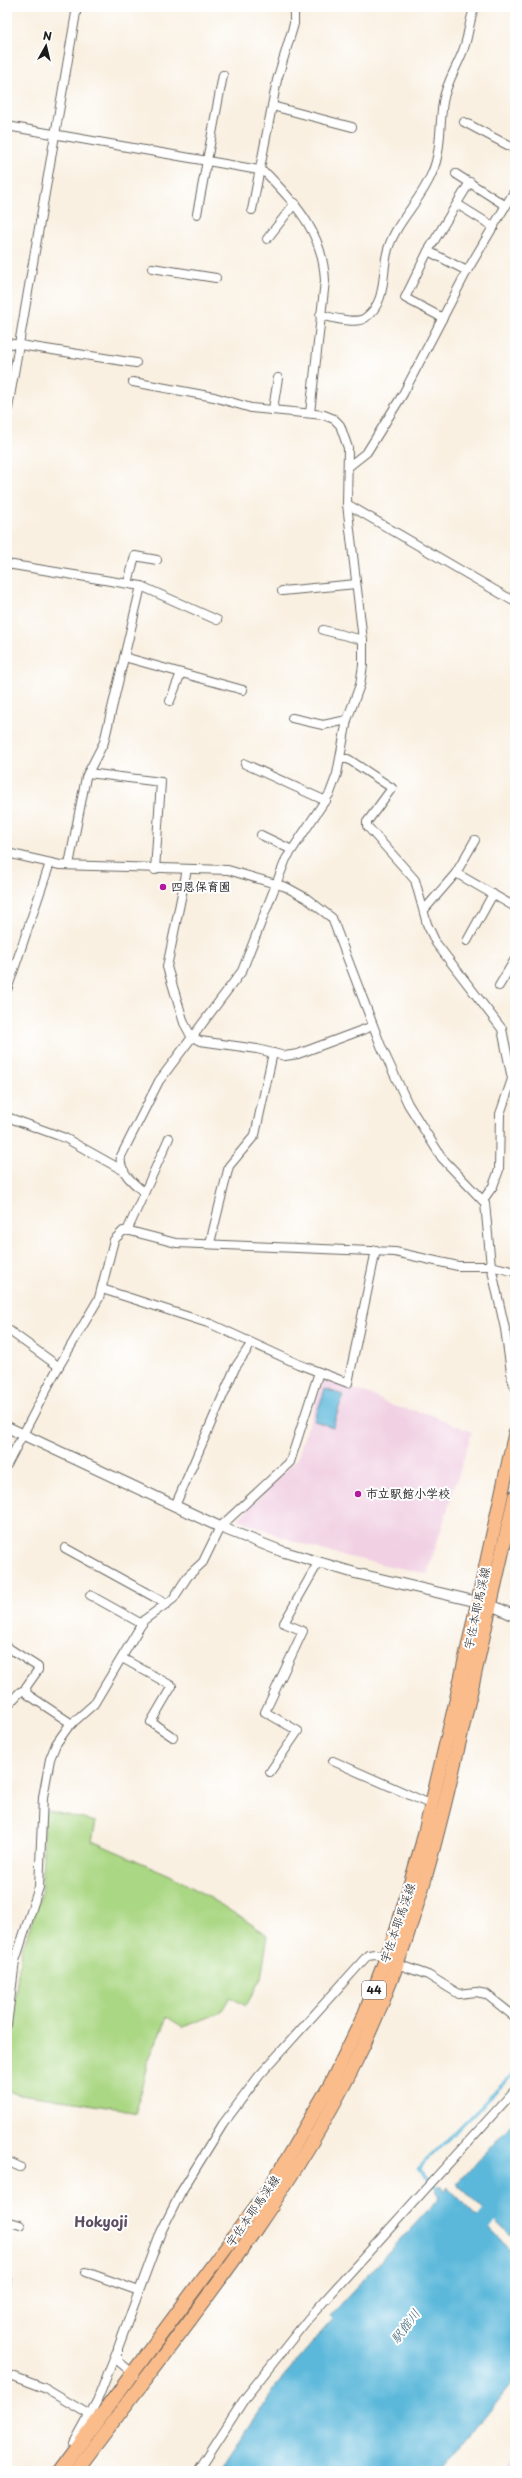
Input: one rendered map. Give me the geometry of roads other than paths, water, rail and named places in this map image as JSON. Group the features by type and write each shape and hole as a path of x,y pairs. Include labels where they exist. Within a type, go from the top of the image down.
{"main road":[{"name":"宇佐本耶馬渓線","path":"76,2471 138,2377 251,2216 287,2160 342,2063 414,1918 438,1838 485,1603 515,1433"},
{"name":"宇佐本耶馬渓線","path":"392,1961 485,1603 515,1496"},
{"name":"宇佐本耶馬渓線","path":"60,2471 138,2377"}],"street":[{"path":"7,414 77,7"},
{"path":"252,210 272,106 293,29 294,7"},
{"path":"320,315 355,321 363,320 374,310 380,300 389,248 403,219 423,194 438,157 443,100 464,47 469,21 475,7"},
{"path":"197,214 223,75"},
{"path":"272,106 352,127"},
{"path":"464,122 515,149"},
{"path":"7,126 206,160 266,172 295,203 308,221 320,251 325,281 310,413"},
{"path":"456,174 506,206"},
{"path":"443,318 405,298 428,251 470,182"},
{"path":"348,467 367,452 374,441 421,363 467,271 515,190"},
{"path":"267,239 295,203"},
{"path":"457,204 494,227"},
{"path":"428,251 467,271"},
{"path":"152,268 216,278"},
{"path":"7,343 136,363"},
{"path":"273,409 278,378"},
{"path":"124,1171 120,1163 121,1156 159,1081 245,966 277,882 292,850 326,801 334,782 347,720 361,679 363,640 347,504 348,448 340,425 329,417 310,413 251,408 214,397 133,382"},
{"path":"347,504 515,602"},
{"path":"128,583 135,556 157,560"},
{"path":"7,564 141,586 217,620"},
{"path":"282,591 356,584"},
{"path":"69,865 88,773 104,742 141,586"},
{"path":"323,630 363,640"},
{"path":"124,657 244,690"},
{"path":"170,701 180,672"},
{"path":"292,718 323,725 347,720"},
{"path":"340,759 348,759 392,788 367,825 415,880 436,943 499,1023 513,1070 500,1114 501,1156 499,1170 493,1186 483,1200"},
{"path":"245,764 326,801"},
{"path":"88,773 161,782 155,870"},
{"path":"260,835 292,850"},
{"path":"424,910 456,873 475,840"},
{"path":"7,853 50,863 69,865 155,870 228,870 277,882 306,898 324,911 335,922 373,1026 416,1118 442,1158 483,1200 487,1212 491,1266 505,1329 512,1379 515,1387"},
{"path":"7,990 50,863"},
{"path":"187,869 167,967 181,1017 192,1036 200,1041 257,1048 273,1054 294,1055 373,1026"},
{"path":"456,873 515,907"},
{"path":"466,941 493,894"},
{"path":"499,986 515,960"},
{"path":"210,1243 229,1166 255,1135 273,1054"},
{"path":"7,1117 71,1140 124,1171 144,1192"},
{"path":"127,1231 169,1138"},
{"path":"7,1464 24,1435 58,1366 102,1289 114,1240 119,1233 127,1231 170,1242 376,1250 402,1253 458,1266 491,1266 515,1272"},
{"path":"102,1289 211,1324 251,1344 348,1383 376,1250"},
{"path":"7,1329 58,1366"},
{"path":"175,1506 236,1368 251,1344"},
{"path":"7,2025 15,1962 38,1887 43,1797 50,1759 56,1744 72,1724 94,1704 146,1617 174,1600 188,1576 203,1562 220,1527 290,1462 319,1372"},
{"path":"7,1427 220,1527 318,1563 485,1603 515,1616"},
{"path":"65,1548 167,1604"},
{"path":"270,1772 298,1731 265,1712 303,1631 284,1623 318,1563"},
{"path":"90,1595 142,1624"},
{"path":"7,1647 38,1667 38,1670 25,1690 20,1692 7,1706"},
{"path":"122,1658 172,1686 151,1722 173,1737"},
{"path":"25,1690 40,1704 72,1724"},
{"path":"333,1761 432,1805"},
{"path":"74,2453 72,2450 74,2444 90,2415 118,2348 161,2232 181,2192 236,2104 365,1958 375,1954 428,1975 459,1994 476,1992 486,1994 515,2017"},
{"path":"198,2471 245,2398 304,2324 515,2090"},
{"path":"7,2162 20,2167"},
{"path":"7,2220 20,2225"},
{"path":"86,2272 139,2292"},
{"path":"118,2348 118,2361 138,2377"},
{"path":"7,2374 44,2388 90,2415"}],"water":[{"path":"325,1389 343,1395 333,1427 314,1421"},
{"path":"515,2120 515,2239 457,2184"},
{"path":"440,2186 445,2190 448,2187 515,2254 515,2380 441,2471 219,2471 283,2377 333,2319 330,2316 440,2197 436,2190"}],"waterway":[{"path":"438,2188 418,2169 515,2072"},
{"name":"駅館川","path":"470,2242 515,2180"}],"place":[{"name":"四恩保育園","path":"163,887"},
{"name":"市立駅館小学校","path":"358,1494"}],"district":[{"name":"Hokyoji","path":"101,2222"}]}
